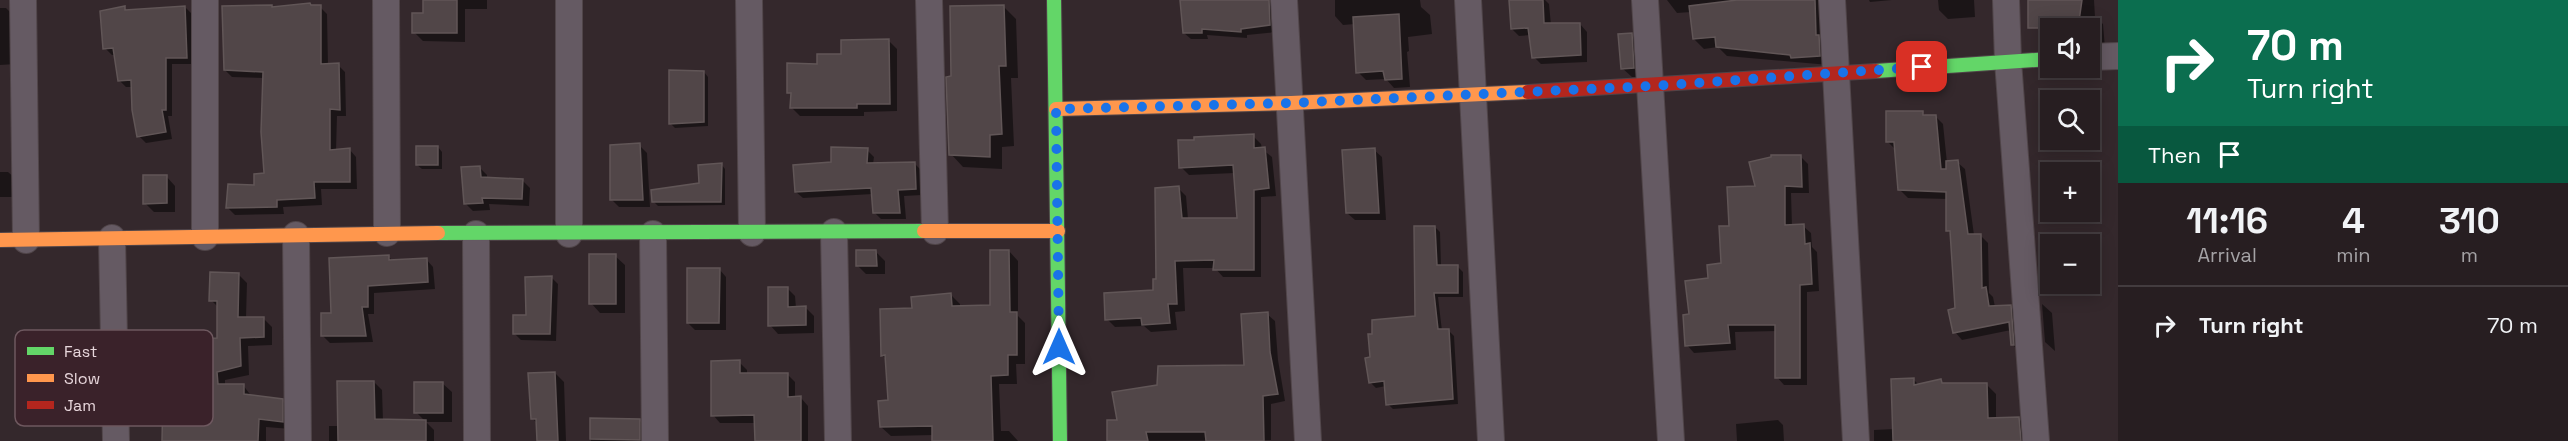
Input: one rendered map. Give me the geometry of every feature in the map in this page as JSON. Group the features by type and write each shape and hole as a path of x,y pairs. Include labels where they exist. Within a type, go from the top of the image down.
{"street":[{"path":"22,0 26,240"},
{"path":"205,0 205,237"},
{"path":"386,0 387,233"},
{"path":"568,234 569,0"},
{"path":"749,0 752,233"},
{"path":"929,0 935,231"},
{"path":"1054,0 1060,441"},
{"path":"1284,0 1308,441"},
{"path":"1468,0 1491,441"},
{"path":"1645,0 1652,86 1671,441"},
{"path":"1832,0 1856,441"},
{"path":"2006,0 2008,61 2036,441"},
{"path":"2100,57 2118,56"},
{"path":"1056,109 1291,103 1652,86 2040,59"},
{"path":"0,240 387,233 1058,231"},
{"path":"834,232 838,441"},
{"path":"476,234 477,441"},
{"path":"653,234 655,441"},
{"path":"296,235 298,441"},
{"path":"112,238 114,330"},
{"path":"116,426 116,441"}],"building":[{"path":"423,0 457,0 457,33 412,33 412,13 423,13"},
{"path":"1180,0 1269,0 1270,25 1241,29 1241,32 1202,29 1202,33 1183,33"},
{"path":"1509,0 1543,0 1544,23 1580,23 1581,55 1532,58 1528,28 1511,29"},
{"path":"1737,0 1815,0 1816,35 1819,35 1820,56 1791,58 1790,55 1716,47 1715,37 1693,39 1689,6"},
{"path":"2028,0 2082,0 2079,18 2040,18 2040,28 2028,28"},
{"path":"310,3 321,5 321,64 339,63 340,110 330,109 330,150 350,148 350,182 314,182 315,198 277,200 277,207 226,208 228,184 254,185 254,174 264,173 261,132 263,72 224,70 222,6 272,5 272,7"},
{"path":"1004,5 1006,66 999,66 1002,134 990,135 990,157 949,155 946,77 951,76 950,6"},
{"path":"125,6 125,10 185,6 187,58 166,58 166,110 162,110 166,132 137,137 132,110 131,80 118,81 113,48 103,49 100,11"},
{"path":"1399,14 1402,79 1385,80 1383,71 1356,73 1353,17"},
{"path":"1632,33 1634,68 1621,69 1618,34"},
{"path":"889,39 890,104 857,104 857,108 790,108 791,93 787,93 787,63 817,64 817,54 841,54 841,40"},
{"path":"669,70 704,71 704,122 669,124"},
{"path":"1886,111 1923,111 1923,115 1936,115 1941,169 1946,169 1946,161 1958,160 1968,234 1981,234 1982,288 1986,287 1989,306 2011,305 2014,345 2011,345 2009,322 1953,333 1948,310 1955,308 1950,231 1946,231 1946,192 1898,190 1894,142 1886,142"},
{"path":"1254,134 1254,148 1265,147 1269,188 1254,190 1254,270 1213,270 1214,260 1175,261 1177,304 1168,304 1170,323 1142,325 1141,318 1105,320 1104,293 1153,290 1153,279 1156,279 1155,188 1179,186 1182,218 1237,218 1233,165 1179,168 1178,140"},
{"path":"640,143 643,200 610,200 610,145"},
{"path":"416,146 438,146 438,165 416,165"},
{"path":"831,147 868,148 867,163 915,162 916,189 898,190 900,213 873,213 871,188 795,192 793,165 831,162"},
{"path":"1375,148 1379,213 1346,213 1342,150"},
{"path":"1771,155 1801,155 1802,187 1785,186 1785,225 1804,224 1805,244 1810,243 1812,284 1800,285 1800,378 1775,378 1775,325 1728,325 1730,343 1685,346 1683,315 1689,314 1685,281 1708,278 1707,265 1721,263 1719,226 1729,226 1727,187 1755,186 1749,162 1771,157"},
{"path":"722,163 721,202 652,202 651,190 699,183 698,165"},
{"path":"480,166 481,177 523,179 522,199 482,198 483,203 464,204 461,167"},
{"path":"143,175 167,175 167,203 143,204"},
{"path":"1414,226 1435,226 1437,265 1458,265 1458,293 1434,293 1438,329 1449,329 1453,399 1386,405 1384,381 1369,383 1365,358 1370,357 1368,334 1372,334 1372,320 1415,316"},
{"path":"856,250 876,250 877,266 856,266"},
{"path":"990,250 1009,250 1010,312 1017,312 1017,355 1008,355 1008,375 991,376 993,441 932,441 932,426 880,427 878,401 888,400 885,355 881,356 880,309 912,308 911,297 951,293 952,306 990,305"},
{"path":"589,254 616,254 616,304 589,304"},
{"path":"389,255 389,260 427,258 428,282 368,286 368,307 362,307 366,336 321,336 321,313 331,313 329,258"},
{"path":"687,268 720,268 719,323 687,323"},
{"path":"210,272 239,273 238,317 264,317 264,337 240,338 241,366 217,372 218,384 244,384 244,394 283,399 283,422 259,419 258,441 162,441 162,426 213,426 213,338 217,338 217,301 209,301"},
{"path":"552,276 550,334 513,334 513,315 526,315 525,277"},
{"path":"768,287 788,287 788,307 806,306 806,325 768,326"},
{"path":"1268,312 1270,352 1278,394 1263,396 1264,441 1206,441 1205,432 1146,432 1148,441 1107,441 1107,420 1117,420 1112,392 1157,385 1158,366 1244,365 1241,314"},
{"path":"740,360 740,373 788,373 788,397 801,396 801,441 755,441 754,415 711,416 711,361"},
{"path":"555,372 558,441 537,441 536,419 531,419 528,373"},
{"path":"1914,378 1914,385 1941,379 1942,383 1987,383 1988,418 2019,417 2021,441 1893,441 1891,379"},
{"path":"337,381 374,381 375,419 426,420 426,441 338,441"},
{"path":"414,382 443,382 443,413 414,413"},
{"path":"590,418 640,419 640,440 590,439"}],"traffic: fast":[{"path":"1054,0 1060,441"},
{"path":"1876,71 2040,60"},
{"path":"438,233 924,231"}],"traffic: slow":[{"path":"1056,109 1291,103 1528,92"},
{"path":"924,231 1058,231"},
{"path":"0,240 438,233"}],"traffic: jam":[{"path":"1528,92 1876,71"}],"route":[{"path":"1059,347 1056,109 1291,103 1652,86 1922,67"}]}
